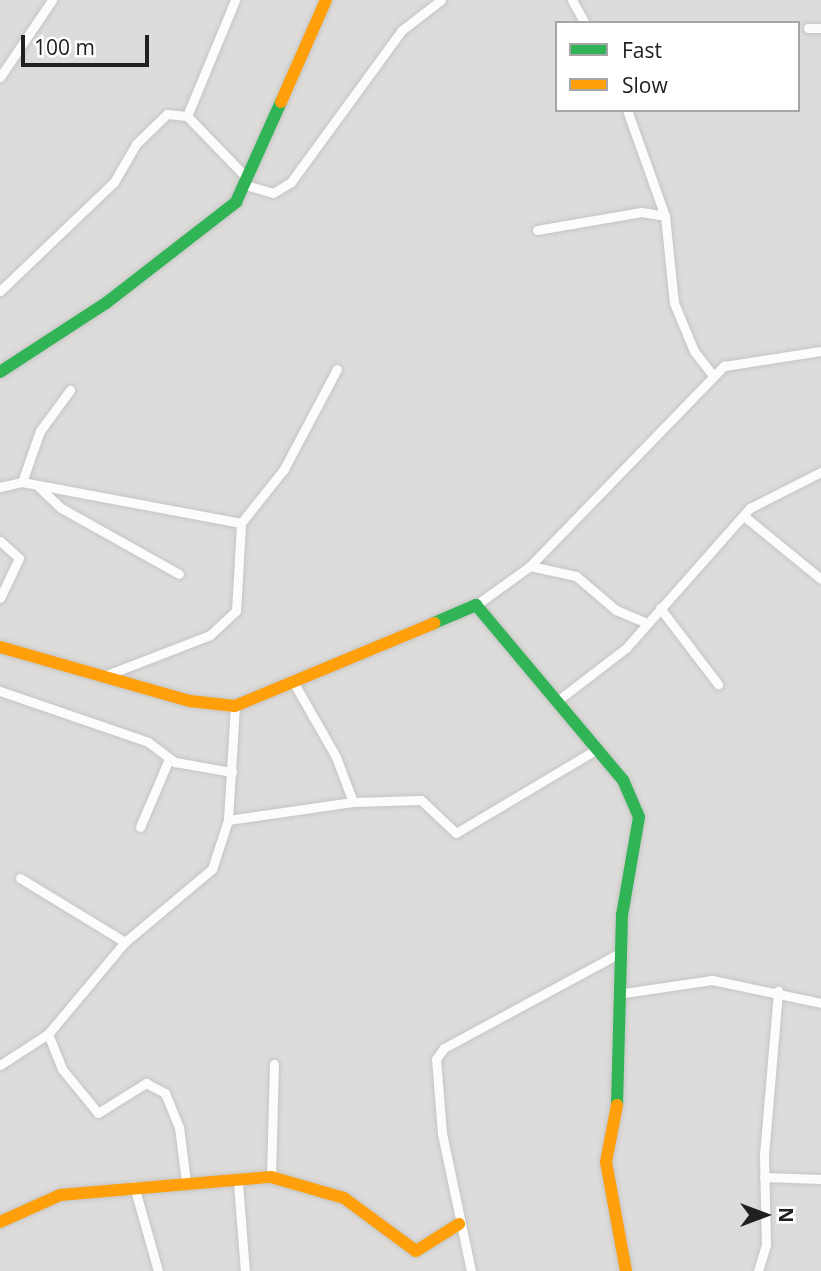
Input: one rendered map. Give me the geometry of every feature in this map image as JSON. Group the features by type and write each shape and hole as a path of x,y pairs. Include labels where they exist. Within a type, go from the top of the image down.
{"street":[{"path":"0,77 52,0"},
{"path":"187,116 235,0"},
{"path":"0,372 220,220 244,180 326,0"},
{"path":"187,116 244,180 273,193 291,182 402,30 441,0"},
{"path":"572,0 584,21"},
{"path":"808,28 821,28"},
{"path":"628,112 665,216 674,303 694,351 713,376"},
{"path":"0,291 114,182 161,118 187,116"},
{"path":"537,230 641,212 665,216"},
{"path":"0,647 100,678 235,706 295,685 476,605 530,566 713,376 746,359 821,351"},
{"path":"100,678 227,624 239,595 241,523 284,469 337,369"},
{"path":"22,482 44,424 70,390"},
{"path":"556,701 626,648 644,622 744,516 821,472"},
{"path":"0,486 22,482 241,523"},
{"path":"39,487 61,508 179,575"},
{"path":"744,516 821,579"},
{"path":"0,541 16,551 19,562 0,598"},
{"path":"530,566 576,576 616,610 644,622"},
{"path":"476,605 623,780 638,813 620,953 624,993 622,1076 606,1162 626,1271"},
{"path":"660,608 718,684"},
{"path":"295,685 336,757 352,802"},
{"path":"0,691 148,742 169,759 232,772"},
{"path":"0,1065 48,1034 125,942 212,869 228,820 235,706"},
{"path":"228,820 352,802 411,797 445,827 467,830 597,749"},
{"path":"140,827 169,759"},
{"path":"20,878 125,942"},
{"path":"471,1271 460,1224 436,1059 444,1048 620,953"},
{"path":"624,993 703,980 778,991 821,1003"},
{"path":"758,1271 766,1245 764,1177 778,991"},
{"path":"48,1034 55,1058 95,1111 104,1112 146,1083 164,1093 179,1128 186,1182"},
{"path":"271,1177 274,1064"},
{"path":"0,1222 42,1199 134,1186 186,1182 238,1183 271,1177 344,1198 416,1251 460,1224"},
{"path":"764,1177 821,1179"},
{"path":"238,1183 244,1271"},
{"path":"134,1186 158,1271"}],"shaded area":[{"path":"0,0 821,0 821,1271 0,1271"}],"traffic: fast":[{"path":"0,372 106,303 236,202 281,102"},
{"path":"434,623 476,605 623,780 639,817 622,915 617,1105"}],"traffic: slow":[{"path":"281,102 326,0"},
{"path":"0,647 190,701 235,706 434,623"},
{"path":"617,1105 606,1162 626,1271"},
{"path":"0,1222 60,1195 271,1177 344,1198 416,1251 459,1224"}]}
